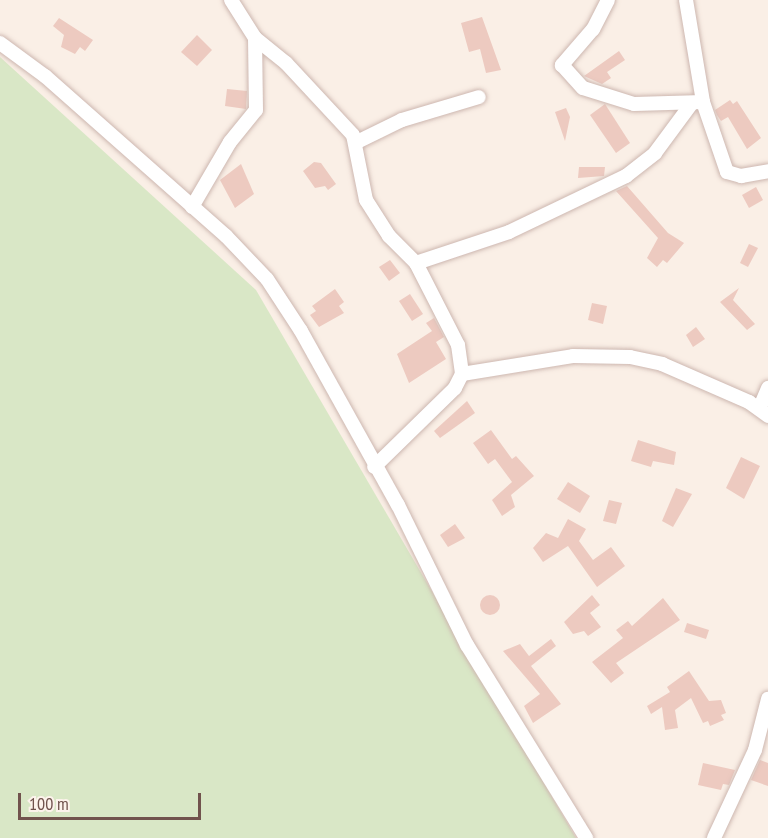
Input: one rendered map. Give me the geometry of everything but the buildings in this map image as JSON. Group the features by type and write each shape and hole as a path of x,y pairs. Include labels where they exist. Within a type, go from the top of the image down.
{"street":[{"path":"231,0 255,38 286,63 357,142 366,200 389,236 416,262 454,333 462,374 455,388 374,467"},
{"path":"608,0 593,29 562,65 583,88 610,100 650,106 697,103"},
{"path":"686,0 697,103 727,172 741,176 768,171"},
{"path":"192,207 230,142 256,110 255,38"},
{"path":"0,43 45,76 226,236 273,288 301,331 374,467 398,505 467,645 586,838"},
{"path":"357,142 402,120 479,98"},
{"path":"416,262 509,232 626,176 655,153 697,103"},
{"path":"462,374 573,356 630,357 662,364 764,412 768,388"},
{"path":"714,838 755,750 768,699"}],"green space":[{"path":"0,57 256,290 576,838 0,838"}]}
